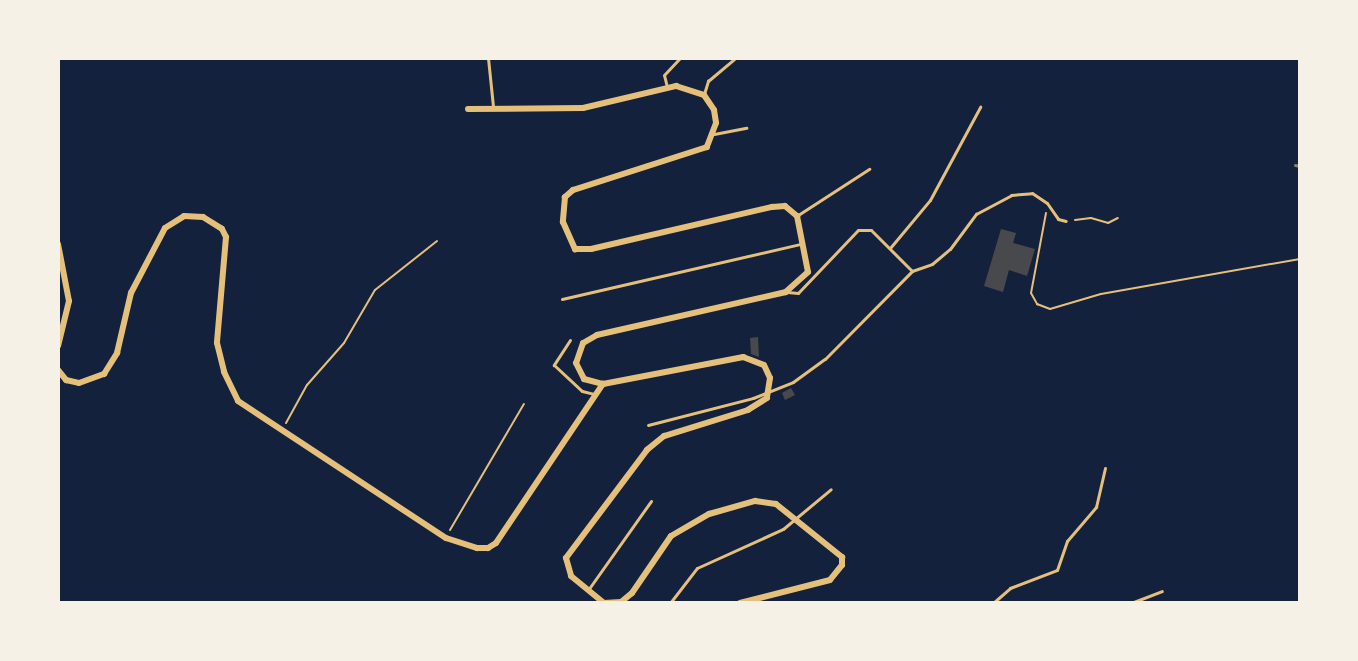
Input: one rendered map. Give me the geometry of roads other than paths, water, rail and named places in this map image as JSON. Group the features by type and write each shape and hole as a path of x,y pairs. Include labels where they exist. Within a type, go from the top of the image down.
{"street":[{"path":"468,109 583,108 676,86 704,95 714,110 714,135 707,147 573,190 565,197 561,213 571,246 581,250 772,207 785,206 797,216 808,272 786,292 588,338 576,363 578,373 584,379 603,384 743,357 764,365 770,378 769,393 748,410 664,436 647,450 566,558 571,576 604,603 621,602 632,593 671,536 709,514 755,501 776,504 842,557 842,565 830,580 740,603"},
{"path":"58,370 66,380 79,383 104,374 117,353 131,293 165,228 184,216 203,217 222,229 226,237 217,343 224,372 238,401 446,538 477,548 488,548 496,543 603,384"},
{"path":"58,244 69,301 58,346"}],"lane":[{"path":"488,58 493,111"},
{"path":"667,87 664,75 680,58"},
{"path":"704,95 708,81 734,59"},
{"path":"890,249 930,200 980,107"},
{"path":"714,135 746,128"},
{"path":"797,216 869,169"},
{"path":"648,425 769,393 793,382 825,359 912,271 941,257 976,214 993,201 1024,192 1047,203 1058,219 1066,221"},
{"path":"786,292 798,293 858,230 871,230 912,271"},
{"path":"562,299 803,244"},
{"path":"570,340 554,365 582,391 598,395"},
{"path":"993,603 1010,588 1057,570 1067,541 1096,507 1105,468"},
{"path":"670,603 697,568 798,520 831,489"},
{"path":"588,590 651,501"},
{"path":"1131,603 1162,591"}],"railway":[{"path":"1295,165 1300,166"}]}
